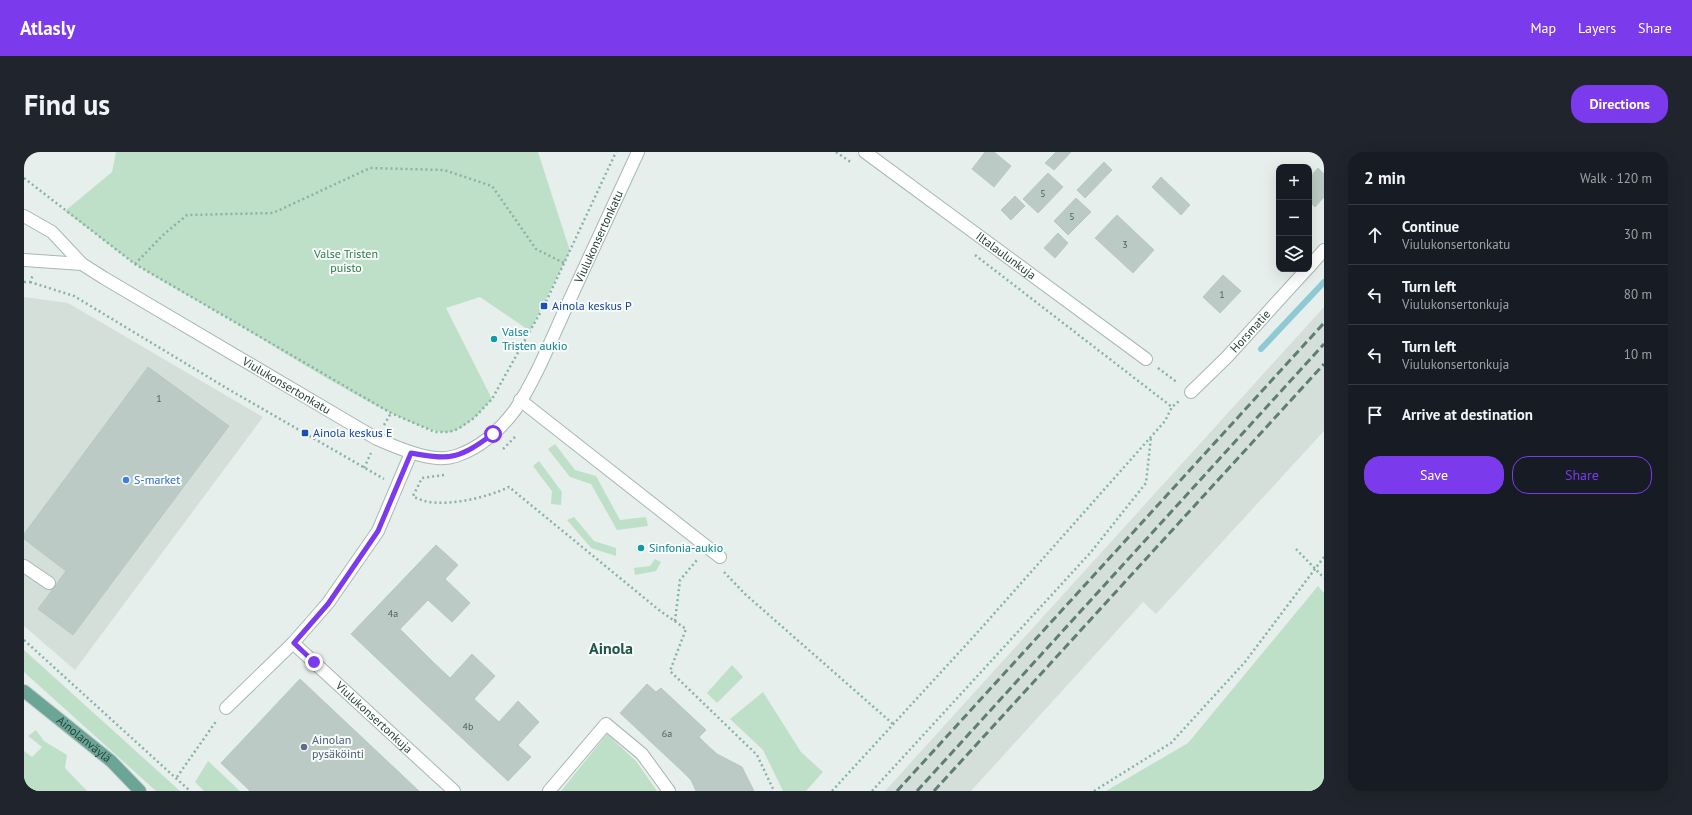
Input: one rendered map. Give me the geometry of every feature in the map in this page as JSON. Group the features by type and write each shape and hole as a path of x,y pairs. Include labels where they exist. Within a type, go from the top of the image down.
{"main road":[{"name":"Ainolanväylä","path":"24,691 111,761 140,791"}],"street":[{"name":"Viulukonsertonkatu","path":"24,216 52,232 82,264 371,436 411,453 438,458 455,457 474,448 493,434 515,410 545,354 638,152"},
{"name":"Iltalaulunkuja","path":"865,152 1146,359"},
{"name":"Horsmatie","path":"1312,264 1324,250"},
{"name":"Viulukonsertonkatu","path":"24,260 82,264"},
{"name":"Horsmatie","path":"1191,392 1227,357 1304,272"},
{"path":"520,400 720,557"},
{"path":"226,708 294,643 328,604 378,531 411,453"},
{"path":"24,566 49,583"},
{"name":"Viulukonsertonkuja","path":"294,643 454,791"},
{"path":"549,791 606,724 642,754 669,791"}],"path":[{"path":"24,178 135,264 390,413 435,432 449,432 458,429 474,418 492,399 544,306 616,152"},
{"path":"836,152 855,166"},
{"path":"135,264 163,235 187,215 273,213 370,168 444,170 492,186 536,248 564,263"},
{"path":"972,252 1172,407"},
{"path":"30,282 74,296 228,389 398,486"},
{"path":"832,791 976,634 1151,437 1165,421 1172,407 1191,392 1146,359"},
{"path":"872,791 1091,552 1146,483 1151,437"},
{"path":"413,496 421,501 459,502 491,496 509,487 675,621 686,628 670,671 757,755 774,791"},
{"path":"1296,549 1324,578"},
{"path":"1094,791 1171,743 1245,662 1324,557"},
{"path":"675,621 680,580 698,559"},
{"path":"24,640 177,777 190,791"},
{"path":"177,777 226,708"}],"shaded area":[{"path":"24,297 68,303 263,417 75,670 24,626"},
{"path":"1324,307 1324,431 1156,614 1143,602 971,791 885,791"}],"green space":[{"name":"Valse Tristen puisto","path":"116,152 538,152 570,251 530,331 480,297 446,308 492,399 473,419 462,427 449,432 432,430 406,420 343,387 159,279 126,258 65,211 112,172"},
{"path":"555,444 575,470 596,476 620,520 646,517 648,526 617,530 591,484 570,477 548,449"},
{"path":"539,461 562,492 561,505 551,504 552,491 533,466"},
{"path":"574,517 594,541 616,548 616,556 591,548 567,520"},
{"path":"655,559 661,562 656,571 635,575 634,568 650,566"},
{"path":"1318,586 1324,593 1324,791 1106,791 1188,743"},
{"path":"24,650 180,791 156,791 24,672"},
{"path":"732,665 743,677 717,703 707,693"},
{"path":"763,692 801,752 823,772 806,791 783,791 763,750 730,719"},
{"path":"36,730 44,741 67,755 65,768 87,791 24,791 24,751 32,757 42,747 28,736"},
{"path":"607,734 636,761 657,791 561,791"},
{"path":"208,761 240,791 204,791 195,782"}],"building":[{"path":"985,152 994,152 1011,166 994,187 972,169"},
{"path":"1056,152 1071,152 1054,170 1045,163"},
{"path":"1104,162 1112,170 1085,198 1077,190"},
{"path":"1318,168 1324,174 1324,197 1315,207 1312,204 1312,175"},
{"path":"1048,173 1063,187 1038,213 1023,199"},
{"path":"1161,177 1190,205 1181,215 1152,187"},
{"path":"1015,196 1025,206 1011,220 1001,210"},
{"path":"1076,198 1091,212 1068,235 1054,221"},
{"path":"1117,215 1154,250 1133,273 1095,238"},
{"path":"1058,233 1068,243 1055,258 1044,248"},
{"path":"1223,275 1241,291 1220,313 1203,297"},
{"name":"S-market","path":"148,367 229,426 73,635 38,609 66,571 24,539 24,534"},
{"path":"436,545 458,565 445,579 470,603 452,622 428,600 400,629 432,661 407,687 351,634"},
{"path":"472,654 495,676 474,699 499,722 518,701 539,722 518,745 531,757 508,781 407,687 432,661 450,678"},
{"name":"Ainolan pysäköinti","path":"300,679 419,791 250,791 221,763"},
{"path":"647,684 656,692 661,688 706,730 699,737 706,744 682,771 620,713"},
{"path":"706,744 717,754 742,767 754,791 696,791 691,780 682,771"}],"waterway":[{"path":"1261,349 1324,282"}],"railway":[{"path":"897,791 1324,323"},
{"path":"917,791 1324,344"},
{"path":"934,791 1324,364"}],"place":[{"name":"Ainola keskus P","path":"544,306"},
{"name":"Valse Tristen aukio","path":"494,339"},
{"name":"Ainola keskus E","path":"305,433"},
{"name":"S-market","path":"126,480"},
{"name":"Sinfonia-aukio","path":"641,548"},
{"name":"Ainolan pysäköinti","path":"304,747"}],"district":[{"name":"Ainola","path":"611,648"}],"route":[{"path":"314,662 294,643 328,604 378,531 388,511 411,453 438,458 455,457 474,448 493,434"}]}
